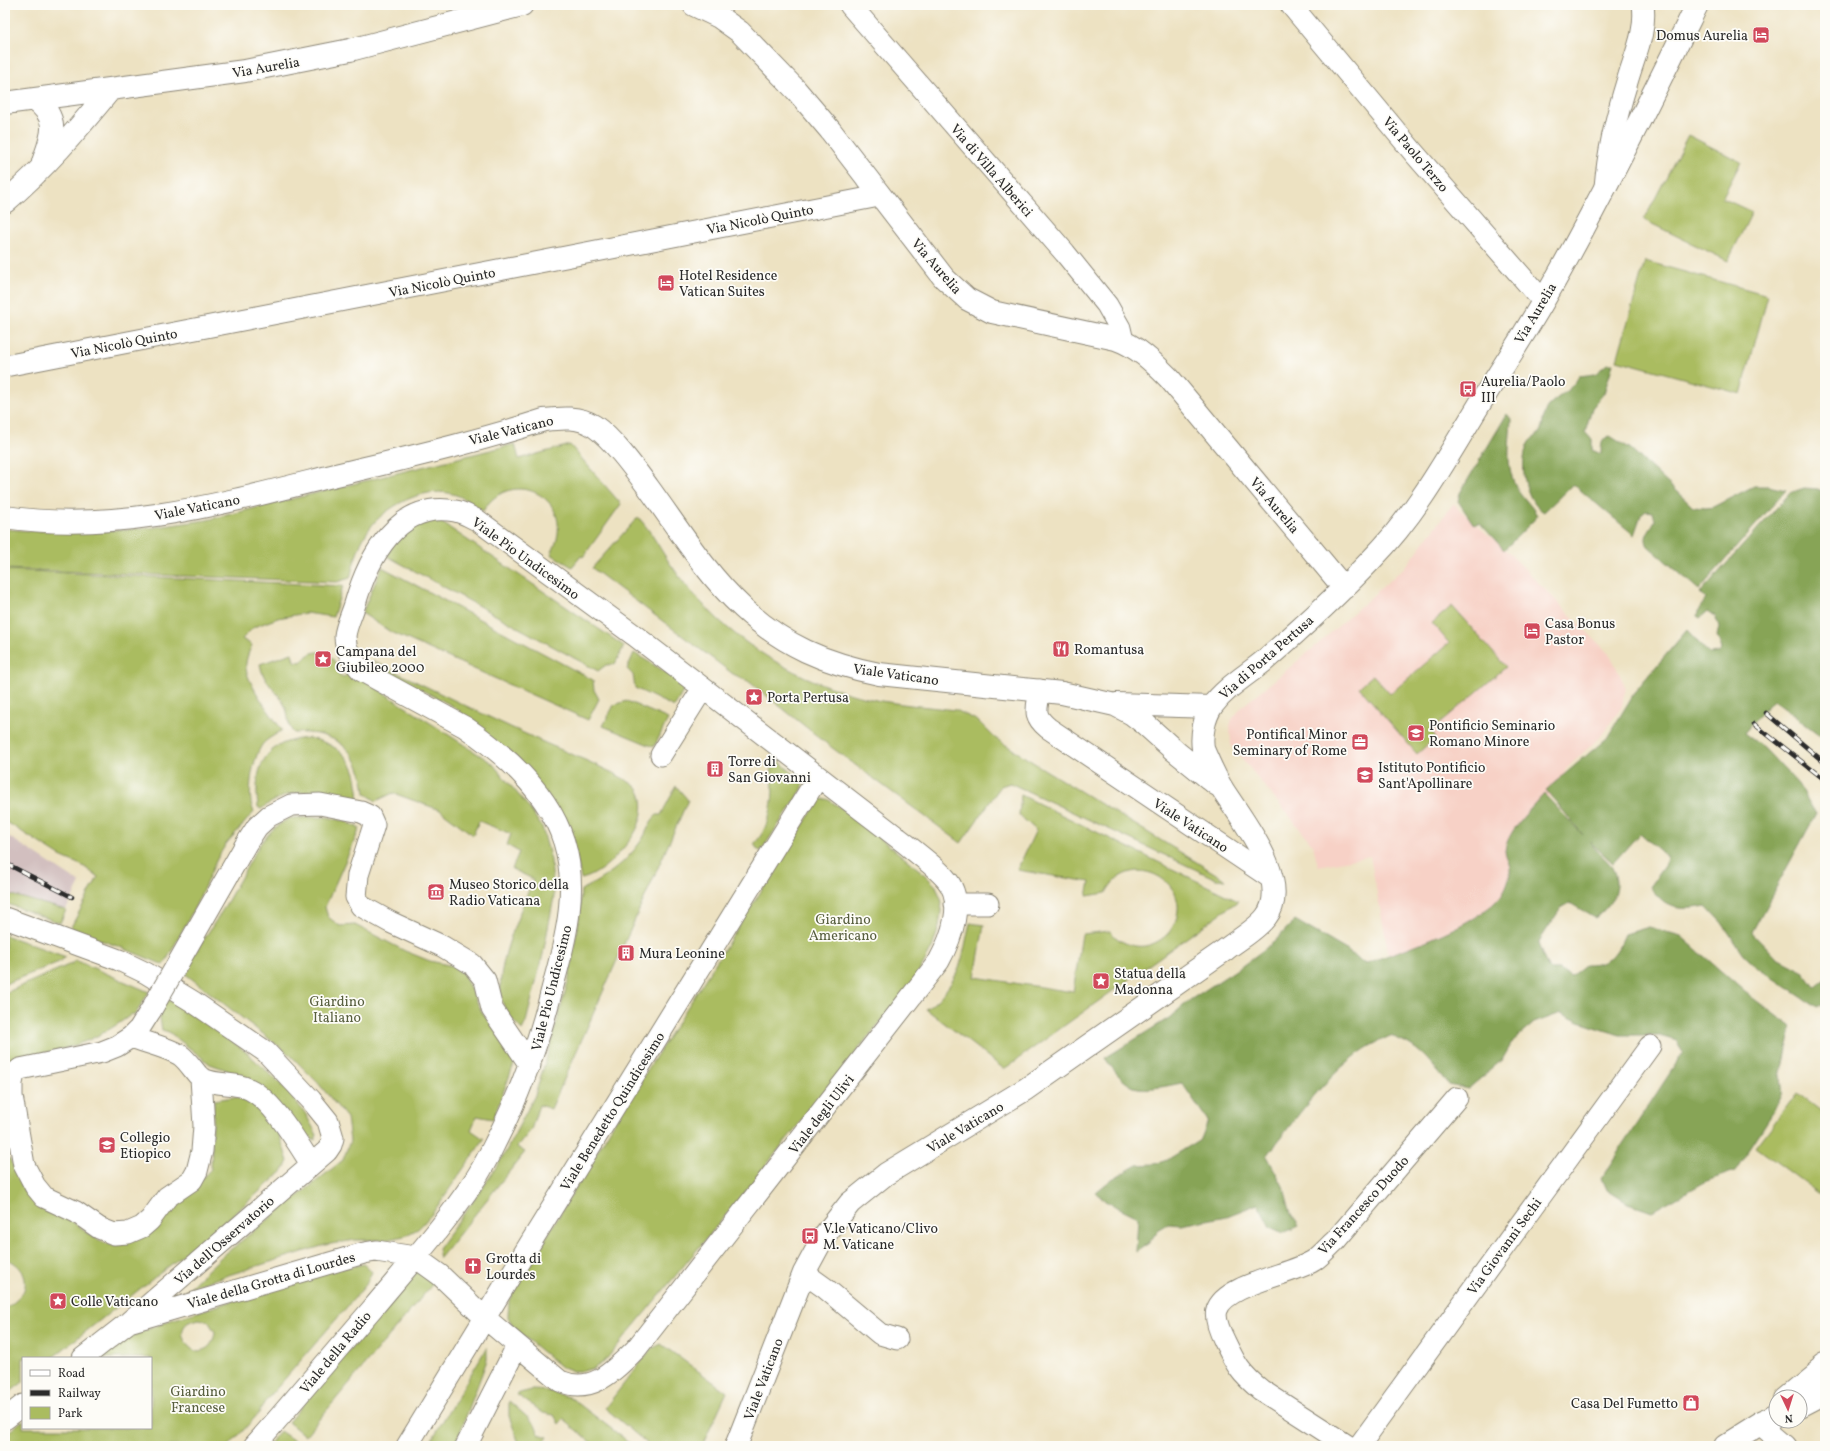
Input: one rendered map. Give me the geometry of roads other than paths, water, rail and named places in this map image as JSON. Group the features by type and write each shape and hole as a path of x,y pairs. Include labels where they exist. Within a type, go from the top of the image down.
{"street":[{"name":"Via Aurelia","path":"5,103 245,71 337,53 522,5"},
{"name":"Via Aurelia","path":"694,5 719,17 750,41 830,130 879,196 954,289 973,303 1000,314 1104,335 1123,341 1147,358 1169,378 1344,588 1387,544 1408,517 1430,485 1543,301 1604,189 1697,5"},
{"name":"Via di Villa Alberici","path":"850,5 1084,276 1114,316 1120,328 1123,341"},
{"name":"Via Paolo Terzo","path":"1291,5 1414,153 1543,301"},
{"path":"1604,189 1613,132 1642,33 1644,14 1643,5"},
{"path":"5,202 42,167 88,117 110,90"},
{"path":"35,100 47,110 52,121 52,135 42,167"},
{"name":"Via Nicolò Quinto","path":"5,366 879,196"},
{"name":"Viale Vaticano","path":"5,517 41,521 88,521 148,516 199,508 416,455 544,420 571,418 594,425 608,439 640,476 711,573 743,608 783,640 820,658 855,669 879,674 1040,690 1069,694 1108,703 1148,706 1211,707"},
{"name":"Viale Pio Undicesimo","path":"415,1257 474,1180 513,1107 530,1066 549,1002 568,919 571,885 565,843 554,818 541,795 522,775 480,737 465,727 362,671 351,658 345,636 359,590 381,544 399,525 415,515 425,512 434,510 455,511 477,520 634,635 818,777"},
{"name":"Via di Porta Pertusa","path":"1202,734 1211,707 1222,694 1263,661 1344,588"},
{"path":"661,755 703,688"},
{"name":"Viale Vaticano","path":"1040,690 1036,715 1048,728 1271,878"},
{"name":"Viale Vaticano","path":"1108,703 1132,714 1158,734 1175,751 1222,789"},
{"name":"Viale Vaticano","path":"736,1446 804,1273 813,1254 836,1220 855,1198 872,1184 1026,1089 1256,927 1266,917 1272,906 1273,891 1271,878 1262,852 1222,789 1203,749 1202,734"},
{"name":"Viale degli Ulivi","path":"415,1257 440,1275 517,1346 560,1381 567,1384 581,1385 603,1379 612,1373 636,1349 939,961 950,938 954,924 955,904 953,891 947,879 906,844 818,777"},
{"name":"Viale Benedetto Quindicesimo","path":"408,1446 485,1318 818,777"},
{"path":"131,1037 179,1055 189,1062 201,1078 204,1126 202,1151 197,1171 192,1180 166,1197 150,1220 142,1227 128,1233 114,1234 99,1228 76,1212 44,1197 35,1186 24,1165 12,1096 14,1074 20,1069 102,1052 117,1046 131,1037 139,1029 151,1010 246,844 264,821 284,808 298,804 332,805 361,812 370,816 374,825 358,876 356,897 361,906 390,922 442,946 472,964 485,980 492,1009 530,1066"},
{"path":"955,904 988,904"},
{"path":"5,918 119,960 146,973 192,1000 266,1052 311,1100 328,1121 332,1130 332,1145 319,1157 285,1124 258,1094 245,1087 215,1083 201,1078"},
{"name":"Via Giovanni Sechi","path":"1359,1446 1650,1046"},
{"name":"Via Francesco Duodo","path":"1348,1446 1261,1390 1237,1368 1222,1337 1216,1316 1217,1310 1221,1302 1232,1292 1313,1261 1335,1241 1457,1098"},
{"name":"Via dell'Osservatorio","path":"84,1357 129,1322 319,1157"},
{"name":"Viale della Grotta di Lourdes","path":"129,1322 364,1253 376,1251 415,1257"},
{"name":"Viale della Radio","path":"254,1446 415,1257"},
{"path":"804,1273 880,1334 897,1339"},
{"path":"466,1446 517,1346"},
{"path":"1796,1389 1825,1365"},
{"path":"1808,1402 1825,1393"},
{"path":"5,1419 22,1406"},
{"path":"1725,1446 1768,1420"},
{"path":"1774,1429 1786,1446"}],"railway":[{"path":"1766,713 1825,763"},
{"path":"1754,724 1825,780"},
{"path":"5,863 72,897"}],"place":[{"name":"Domus Aurelia","path":"1761,35"},
{"name":"Hotel Residence Vatican Suites","path":"666,283"},
{"name":"Aurelia/Paolo III","path":"1468,389"},
{"name":"Casa Bonus Pastor","path":"1532,631"},
{"name":"Romantusa","path":"1061,649"},
{"name":"Campana del Giubileo 2000","path":"323,659"},
{"name":"Porta Pertusa","path":"754,697"},
{"name":"Pontificio Seminario Romano Minore","path":"1416,733"},
{"name":"Pontifical Minor Seminary of Rome","path":"1360,742"},
{"name":"Torre di San Giovanni","path":"715,769"},
{"name":"Istituto Pontificio Sant'Apollinare","path":"1365,775"},
{"name":"Museo Storico della Radio Vaticana","path":"436,892"},
{"name":"Mura Leonine","path":"626,953"},
{"name":"Statua della Madonna","path":"1101,981"},
{"name":"Collegio Etiopico","path":"107,1145"},
{"name":"V.le Vaticano/Clivo M. Vaticane","path":"810,1236"},
{"name":"Grotta di Lourdes","path":"473,1266"},
{"name":"Colle Vaticano","path":"58,1301"},
{"name":"Casa Del Fumetto","path":"1691,1403"}],"park label":[{"name":"Giardino Americano","path":"843,928"},
{"name":"Giardino Italiano","path":"337,1010"},
{"name":"Giardino Francese","path":"198,1400"}]}
